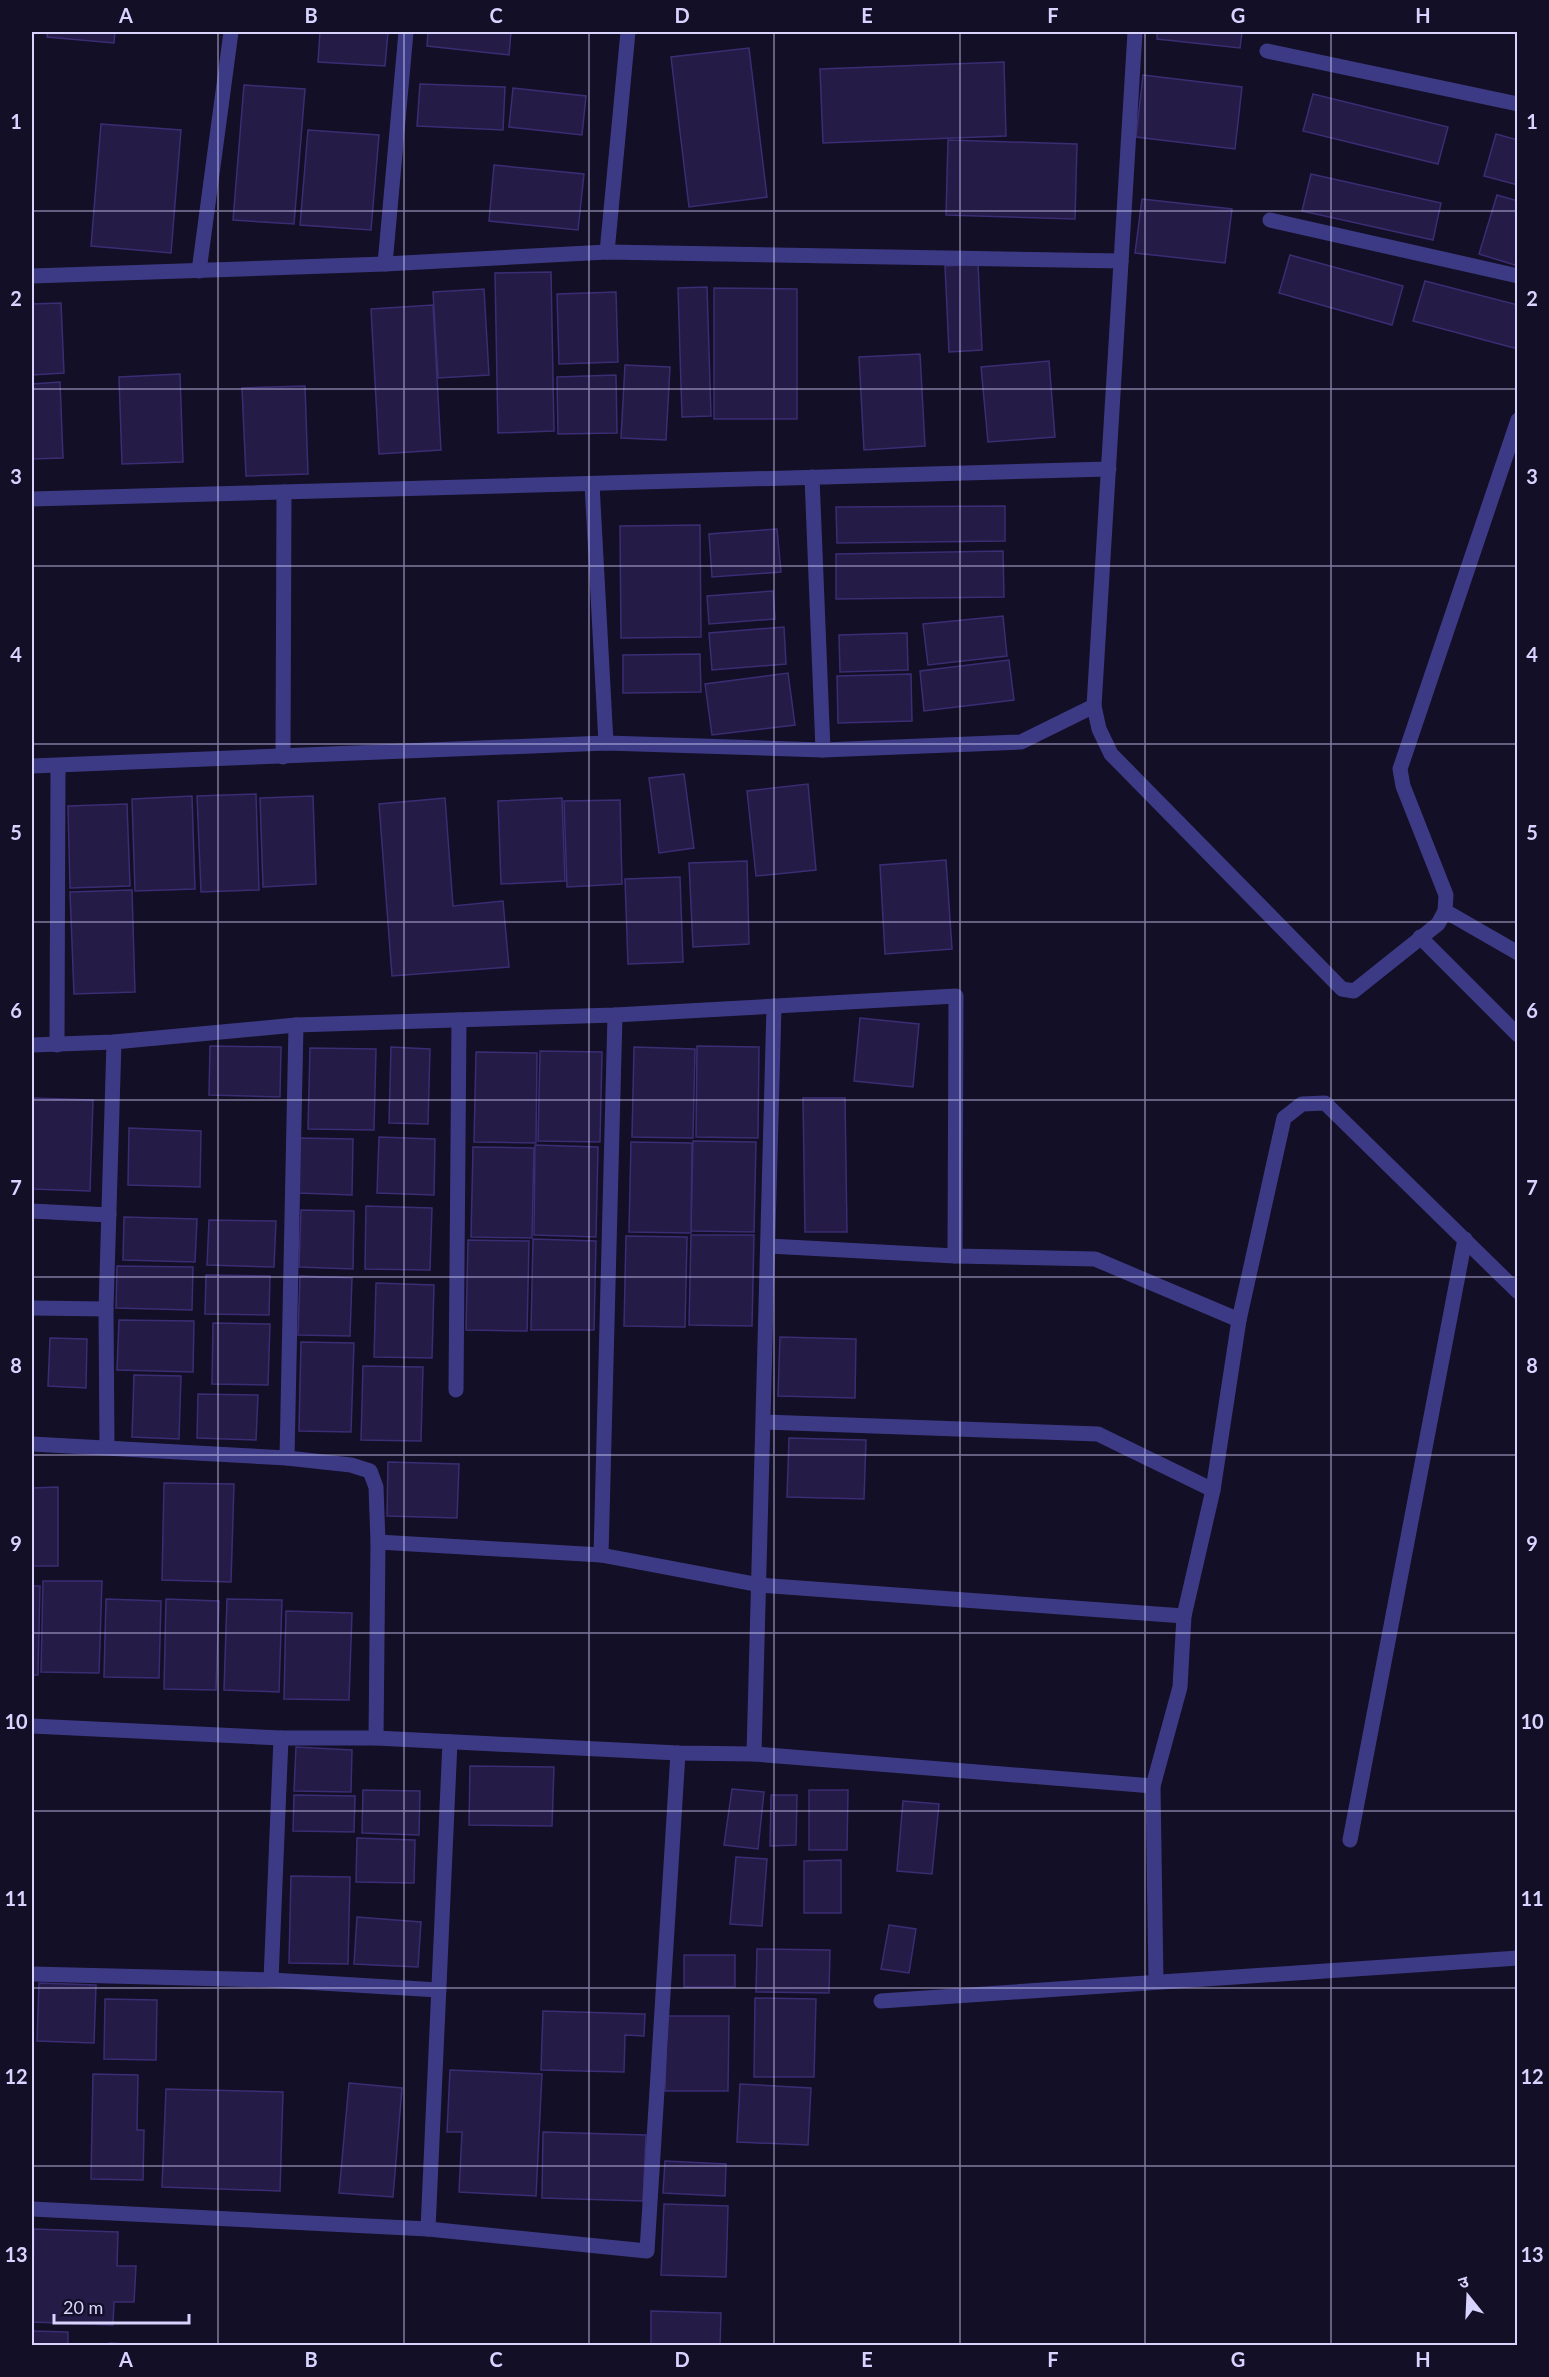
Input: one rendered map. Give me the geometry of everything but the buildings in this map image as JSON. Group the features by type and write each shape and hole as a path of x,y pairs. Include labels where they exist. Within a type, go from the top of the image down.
{"street":[{"path":"199,271 231,32"},
{"path":"385,264 406,32"},
{"path":"608,252 628,32"},
{"path":"1135,32 1094,706 1099,729 1111,754 1342,989 1353,990 1438,924 1445,911 1446,895 1403,786 1400,769 1518,420"},
{"path":"1267,51 1518,104"},
{"path":"1270,220 1518,276"},
{"path":"32,276 385,264 608,252 1121,261"},
{"path":"32,500 1109,469"},
{"path":"812,477 823,750"},
{"path":"592,484 606,743"},
{"path":"283,757 284,492"},
{"path":"32,766 606,743 823,750 1021,742 1094,706"},
{"path":"57,1045 58,766"},
{"path":"1445,911 1518,953"},
{"path":"1420,938 1518,1035"},
{"path":"32,1045 114,1042 296,1025 615,1015 956,996 955,1256"},
{"path":"754,1754 774,1006"},
{"path":"601,1554 615,1015"},
{"path":"456,1390 459,1020"},
{"path":"287,1458 296,1025"},
{"path":"107,1447 106,1309 114,1042"},
{"path":"1156,1982 1153,1786 1180,1687 1184,1616 1213,1490 1239,1320 1284,1118 1302,1104 1325,1103 1518,1292"},
{"path":"32,1211 109,1215"},
{"path":"1350,1840 1465,1239"},
{"path":"769,1246 955,1256 1095,1259 1239,1320"},
{"path":"32,1308 106,1309"},
{"path":"764,1422 1098,1434 1213,1490"},
{"path":"32,1444 287,1458 351,1465 370,1471 376,1487 378,1542 375,1738"},
{"path":"378,1542 601,1554 760,1585 1184,1616"},
{"path":"32,1726 281,1738 375,1738 678,1753 754,1754 1153,1786"},
{"path":"272,1980 281,1738"},
{"path":"428,2229 450,1742"},
{"path":"32,2209 428,2229 647,2251 678,1753"},
{"path":"881,2001 1518,1958"},
{"path":"32,1974 272,1980 439,1990"}]}
